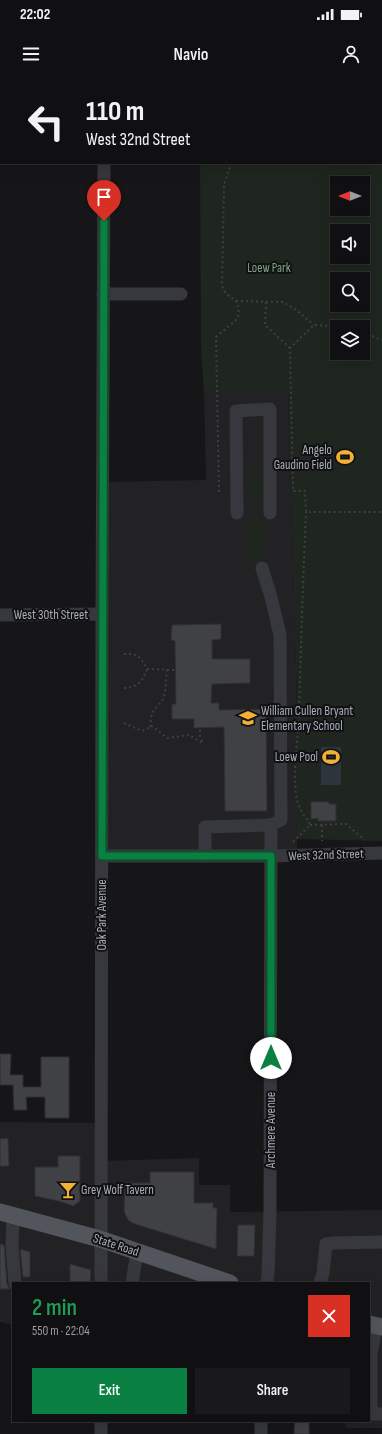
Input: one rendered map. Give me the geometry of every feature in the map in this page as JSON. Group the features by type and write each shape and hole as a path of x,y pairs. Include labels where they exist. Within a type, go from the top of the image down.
{"main road":[{"name":"State Road","path":"7,1214 100,1239 226,1282"}],"street":[{"name":"Oak Park Avenue","path":"100,1282 102,614 104,570 102,482 104,164"},
{"path":"103,294 181,294"},
{"path":"238,513 236,411 270,409 270,513"},
{"path":"205,856 205,827 271,825 281,820 280,635 262,568"},
{"name":"West 30th Street","path":"0,615 102,614"},
{"name":"Archmere Avenue","path":"266,1282 268,1274 270,1212 271,825"},
{"name":"West 32nd Street","path":"102,856 271,856 382,853"},
{"path":"7,1214 15,1282"},
{"path":"320,1282 324,1273 326,1244 382,1242"},
{"path":"132,1282 137,1252"},
{"path":"376,1326 377,1351 371,1414 382,1414"},
{"path":"101,1422 101,1434"},
{"path":"261,1422 261,1434"}],"path":[{"path":"219,492 216,337 238,318 239,306 236,301 225,293 222,286 224,186 231,164"},
{"path":"236,301 283,302 295,309 314,325 330,326"},
{"path":"266,302 265,324 290,348 293,491 305,491 306,512 298,734 295,773 296,796 299,805 310,825"},
{"path":"290,348 314,325"},
{"path":"370,335 382,340"},
{"path":"306,512 382,512"},
{"path":"124,654 134,654 138,656 147,669"},
{"path":"147,669 175,670"},
{"path":"124,688 136,686 141,683 147,669"},
{"path":"150,727 152,713 163,699 165,693 167,669"},
{"path":"124,723 142,731 150,727 154,728 167,738 189,735 203,743 200,736 200,728"},
{"path":"293,842 310,825 346,824 365,840"},
{"path":"322,825 322,841"}],"shaded area":[{"path":"204,392 288,392 297,706 297,855 102,856 102,482 206,480"},
{"name":"Loew Pool","path":"321,747 341,747 341,785 321,785"},
{"path":"0,1122 101,1123 101,1161 199,1158 199,1185 230,1185 230,1212 382,1210 382,1428 346,1428 345,1422 370,1422 370,1282 12,1282 12,1325 0,1322"}],"green space":[{"name":"Loew Park","path":"200,164 382,164 382,841 297,839 295,780 297,706 288,392 204,392 201,348"},
{"path":"247,470 265,470 267,500 259,504 247,500"},
{"path":"251,517 264,519 266,523 265,560 260,564 247,563 246,523 247,519"}],"building":[{"name":"William Cullen Bryant Elementary School","path":"221,624 221,639 212,640 212,659 250,659 250,683 212,684 211,703 219,703 219,710 266,709 267,811 225,811 224,727 194,728 194,719 172,719 172,704 176,704 175,641 171,640 172,625"},
{"path":"311,802 329,802 329,804 336,804 336,821 318,821 318,818 311,819"},
{"path":"0,1054 11,1054 10,1075 23,1075 23,1087 41,1087 41,1057 69,1057 69,1118 45,1118 45,1097 26,1097 27,1110 14,1110 13,1085 0,1085"},
{"path":"8,1138 9,1166 0,1166 0,1139"},
{"name":"Grey Wolf Tavern","path":"58,1156 80,1156 80,1201 73,1206 59,1201 35,1196 35,1167 58,1167"},
{"path":"150,1172 194,1172 194,1203 213,1203 213,1208 217,1208 216,1249 129,1221 124,1210 125,1183 150,1183"},
{"path":"238,1225 255,1225 254,1256 237,1256"},
{"path":"0,1244 4,1245 7,1284 10,1289 0,1289"},
{"path":"20,1249 30,1252 30,1277 23,1277"},
{"path":"70,1264 91,1270 90,1282 70,1282"},
{"path":"295,1422 309,1422 309,1434 294,1434"}],"place":[{"name":"Angelo Gaudino Field","path":"345,457"},
{"name":"William Cullen Bryant Elementary School","path":"248,718"},
{"name":"Loew Pool","path":"331,757"},
{"name":"Grey Wolf Tavern","path":"68,1190"}],"route":[{"path":"104,221 102,856 271,856 271,1058"}]}
